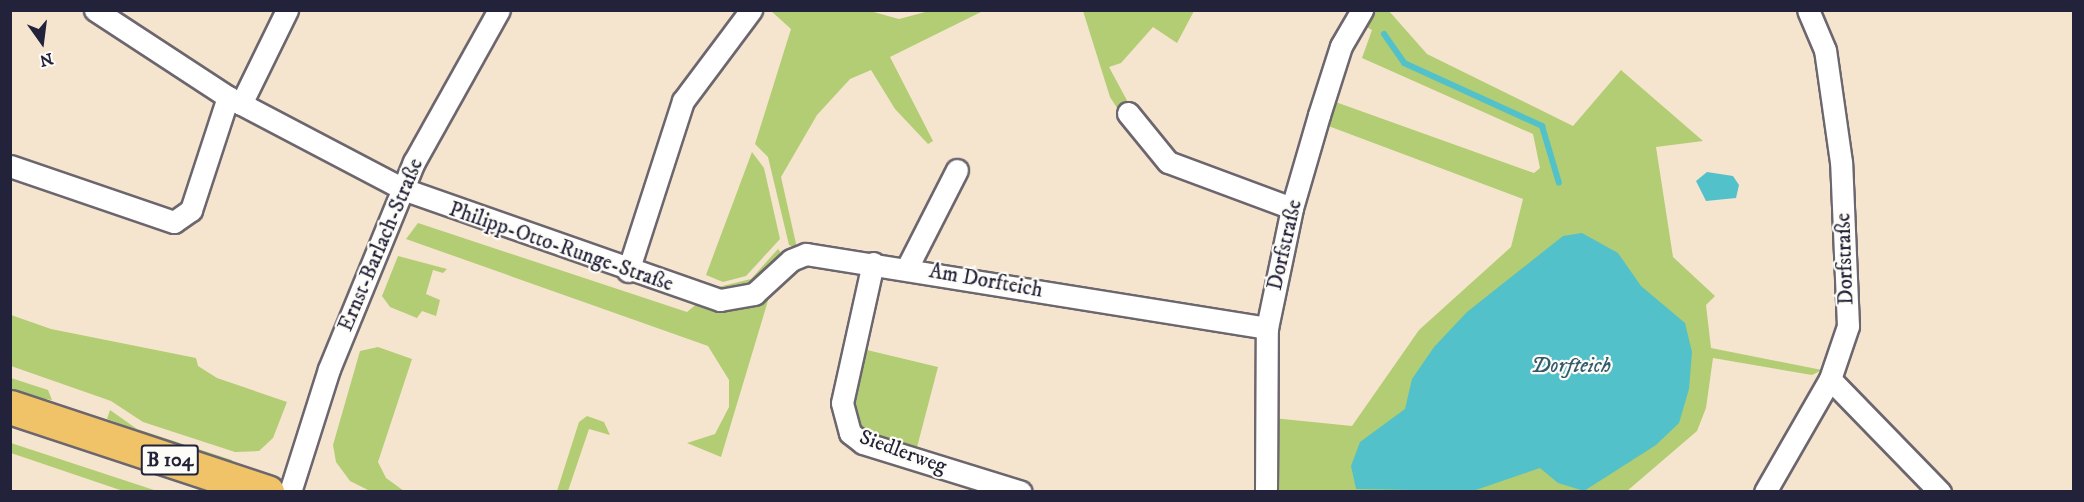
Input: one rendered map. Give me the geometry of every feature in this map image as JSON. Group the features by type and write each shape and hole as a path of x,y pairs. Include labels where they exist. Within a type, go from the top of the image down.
{"main road":[{"name":"B 104","path":"10,407 255,488"}],"street":[{"path":"10,166 174,222 190,210 235,100 287,10"},
{"name":"Ernst-Barlach-Straße","path":"290,492 329,369 403,189 448,96 499,10"},
{"path":"628,271 683,100 751,10"},
{"name":"Dorfstraße","path":"1266,492 1267,328 1292,208 1341,46 1362,10"},
{"name":"Dorfstraße","path":"1765,492 1830,379 1848,326 1841,162 1826,50 1808,10"},
{"name":"Philipp-Otto-Runge-Straße","path":"97,11 235,100 403,189 628,271 720,300"},
{"path":"1128,113 1168,162 1292,208"},
{"path":"907,268 957,170"},
{"name":"Am Dorfteich","path":"720,300 754,294 798,256 873,262 1267,328"},
{"name":"Siedlerweg","path":"873,262 842,403 850,433 863,442 1021,492"},
{"path":"1830,379 1940,492"}],"green space":[{"path":"771,11 870,11 899,19 929,11 983,11 890,57 933,141 928,144 895,109 871,70 850,79 817,115 781,177 797,248 789,245 768,157 755,144 791,29"},
{"path":"1083,11 1194,11 1177,43 1153,27 1121,63 1109,67 1130,106 1121,114 1110,97"},
{"path":"1371,11 1389,11 1427,54 1573,126 1621,70 1703,141 1656,147 1673,257 1715,296 1706,305 1711,348 1822,370 1812,375 1713,358 1706,408 1697,431 1627,491 1272,492 1273,418 1352,426 1419,330 1511,247 1523,199 1323,124 1330,100 1534,173 1540,168 1533,134 1362,58 1372,30 1361,24"},
{"path":"752,152 764,168 780,239 746,276 723,282 706,275"},
{"path":"418,223 687,312 699,302 743,308 770,294 721,457 687,443 715,434 729,407 729,380 708,346 406,239"},
{"path":"778,249 782,254 740,293 710,289 751,279"},
{"path":"398,256 447,269 443,273 433,270 426,294 440,300 436,316 422,311 417,318 390,307 382,296"},
{"path":"11,315 51,329 196,358 198,366 217,378 287,402 273,438 259,451 235,452 143,422 111,401 11,366"},
{"path":"378,347 412,359 378,462 386,478 404,491 368,490 350,481 336,462 333,445 360,351"},
{"path":"867,350 938,367 916,451 863,434 850,412"},
{"path":"11,378 48,390 52,400 11,394"},
{"path":"110,410 137,429 232,460 233,467 107,419"},
{"path":"587,416 604,422 610,435 589,429 568,491 557,491 579,422"},
{"path":"11,443 157,491 123,491 11,453"}],"water":[{"path":"1707,172 1733,176 1739,185 1736,198 1706,201 1696,181"},
{"name":"Dorfteich","path":"1582,233 1618,253 1641,286 1685,323 1692,352 1689,389 1679,423 1656,445 1584,491 1558,483 1540,468 1473,491 1356,489 1351,466 1360,442 1405,409 1412,379 1434,347 1467,312 1563,236"}],"waterway":[{"path":"1384,34 1404,63 1542,126 1559,183"}]}
